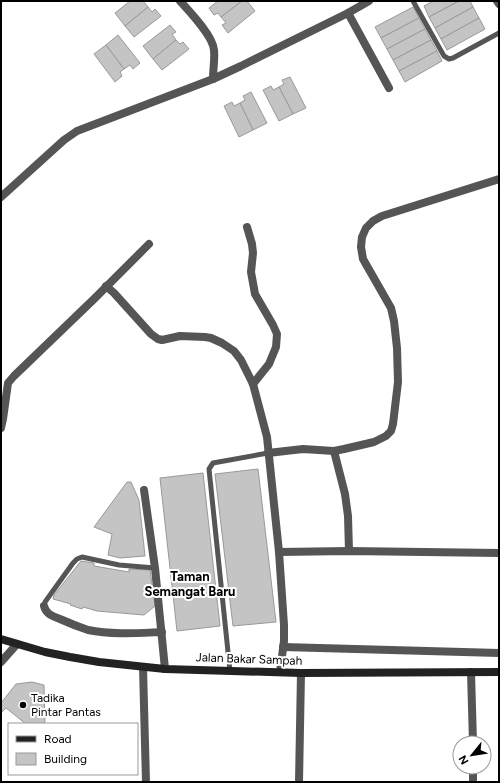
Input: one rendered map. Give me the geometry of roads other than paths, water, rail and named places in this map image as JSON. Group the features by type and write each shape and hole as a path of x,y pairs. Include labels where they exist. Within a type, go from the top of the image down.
{"main road":[{"name":"Jalan Bakar Sampah","path":"1,639 45,652 70,657 99,662 166,669 301,673 499,672"}],"street":[{"path":"180,1 212,42 214,49 213,79"},
{"path":"1,197 70,135 83,128 213,79 348,13 369,1"},
{"path":"348,13 389,88"},
{"path":"268,453 303,449 334,451 344,450 374,442 386,436 391,431 398,382 397,348 394,321 391,308 363,259 361,247 362,238 366,228 373,221 382,216 499,179"},
{"path":"246,227 252,244 253,253 251,272 255,294 277,334 276,347 269,364 253,384"},
{"path":"1,428 8,383 149,244"},
{"path":"106,286 151,334 158,339 162,340 180,336 205,337 222,343 234,351 241,360 253,384 267,437 279,552 284,625 280,672"},
{"path":"334,451 345,494 348,516 349,551"},
{"path":"144,490 155,568 166,669"},
{"path":"279,552 349,551 499,553"},
{"path":"44,606 48,614 88,630 120,633 162,632"},
{"path":"1,662 17,644"},
{"path":"283,647 499,653"},
{"path":"143,667 146,782"},
{"path":"471,672 472,735"},
{"path":"299,782 301,673"}],"lane":[{"path":"413,1 444,56 449,59 499,32"},
{"path":"230,671 209,469 213,463 268,453"},
{"path":"44,606 45,602 73,563 82,557 114,565 155,568"}],"place":[{"name":"Tadika Pintar Pantas","path":"23,705"}],"district":[{"name":"Taman Semangat Baru","path":"190,584"}]}
